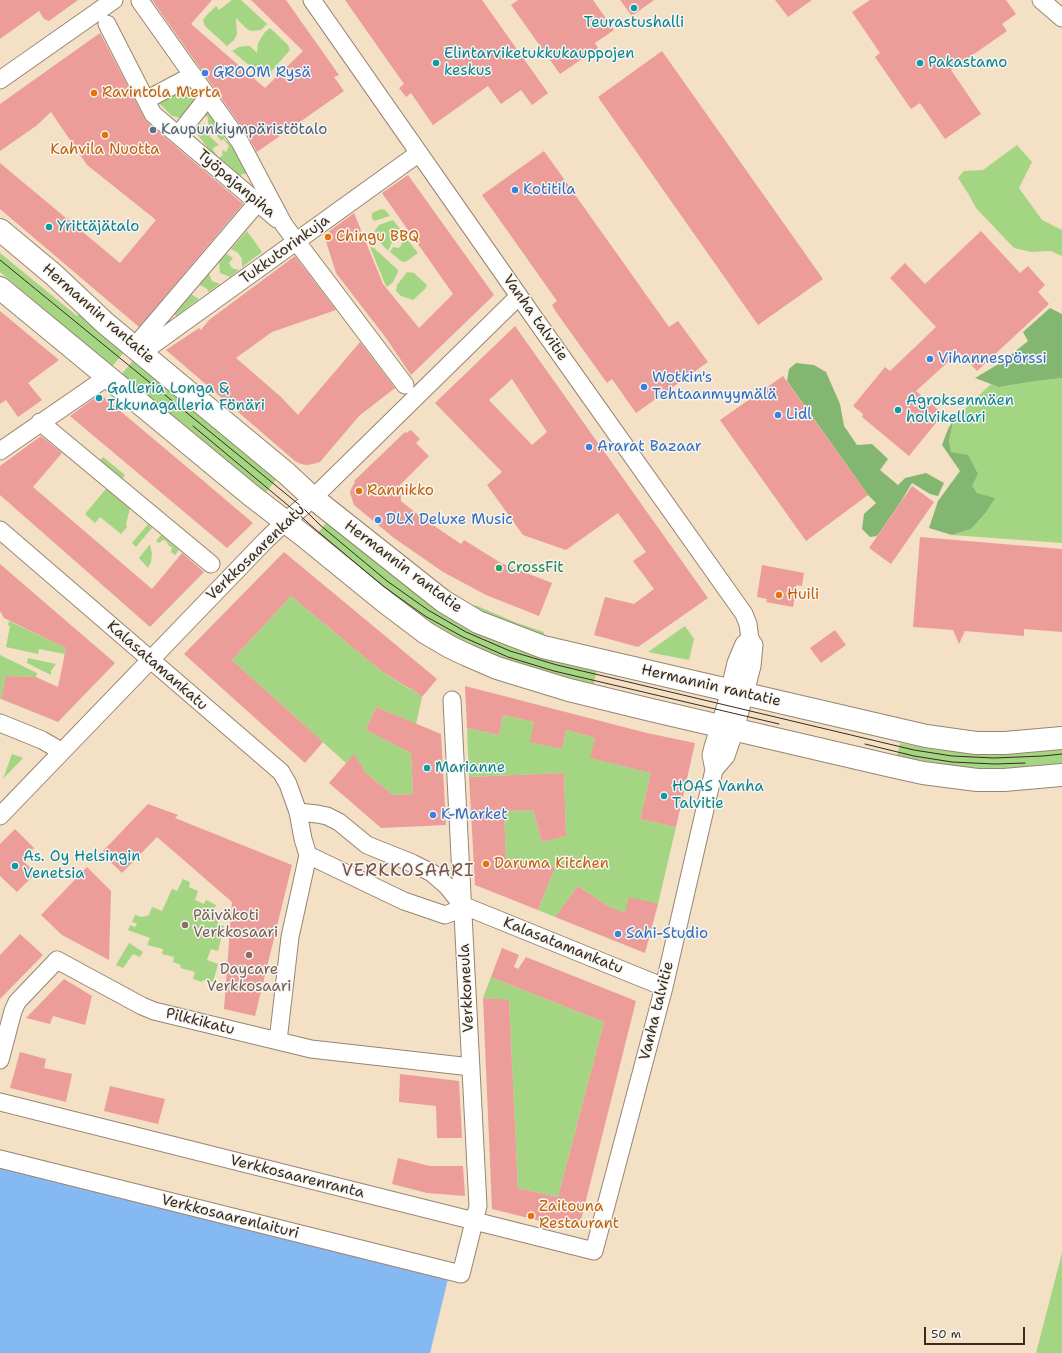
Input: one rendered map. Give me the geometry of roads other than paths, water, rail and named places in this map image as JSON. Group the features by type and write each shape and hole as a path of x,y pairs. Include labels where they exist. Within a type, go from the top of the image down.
{"main road":[{"name":"Hermannin rantatie","path":"0,230 54,275 105,323 286,473 312,498 443,601 478,622 542,647 926,736 976,743 1005,743 1062,738"},
{"path":"0,288 285,522 421,629 450,647 497,668 529,678 651,710 887,765 951,777 977,780 1004,780 1062,775"}],"street":[{"path":"0,80 114,0"},
{"name":"Vanha talvitie","path":"312,0 744,614 748,624 750,639 754,645 752,666 738,692 728,728 711,755 714,770 664,987 594,1251"},
{"path":"1041,0 1062,18"},
{"name":"Työpajanpiha","path":"140,1 240,142 284,225"},
{"name":"Työpajanpiha","path":"107,24 153,114 284,225"},
{"path":"146,100 193,75"},
{"path":"178,135 208,97"},
{"name":"Tukkutorinkuja","path":"258,202 146,342 296,241 419,153"},
{"path":"284,225 405,385"},
{"name":"Verkkosaarenkatu","path":"0,816 61,751 285,522 312,498 519,296"},
{"path":"0,451 100,382"},
{"path":"40,422 211,564"},
{"name":"Kalasatamankatu","path":"0,530 280,772 288,784 298,812 302,839 308,855"},
{"name":"Verkkoneula","path":"452,700 478,1206 461,1274"},
{"path":"0,723 42,740 61,751"},
{"name":"Kalasatamankatu","path":"298,812 327,816 339,822 367,844 432,873 447,886 462,905 664,987"},
{"path":"278,1041 290,937 308,855 404,901 445,915 458,910 462,905"},
{"name":"Pilkkikatu","path":"0,1060 13,1010 17,1002 57,960 154,1011 326,1051 472,1067"},
{"name":"Verkkosaarenranta","path":"0,1102 594,1251"},
{"name":"Verkkosaarenlaituri","path":"0,1159 461,1274"}],"water":[{"path":"0,1166 448,1279 430,1353 0,1353"}],"tram line":[{"path":"0,260 302,507 320,525 387,581 428,610 466,632 510,651 557,665 914,750 952,756 994,758 1062,754"},
{"path":"193,426 383,586 425,616 463,637 508,657 554,671 779,724"},
{"path":"865,744 914,756 952,762 995,764 1025,763"}],"place":[{"name":"Teurastushalli","path":"634,8"},
{"name":"Elintarviketukkukauppojen keskus","path":"436,63"},
{"name":"Pakastamo","path":"920,63"},
{"name":"GROOM Rysä","path":"205,73"},
{"name":"Ravintola Merta","path":"94,93"},
{"name":"Kaupunkiympäristötalo","path":"153,130"},
{"name":"Kahvila Nuotta","path":"105,135"},
{"name":"Kotitila","path":"515,190"},
{"name":"Yrittäjätalo","path":"49,227"},
{"name":"Chingu BBQ","path":"328,237"},
{"name":"Vihannespörssi","path":"930,359"},
{"name":"Wotkin's Tehtaanmyymälä","path":"644,387"},
{"name":"Galleria Longa & Ikkunagalleria Fönäri","path":"99,398"},
{"name":"Agroksenmäen holvikellari","path":"898,410"},
{"name":"Lidl","path":"778,415"},
{"name":"Ararat Bazaar","path":"589,447"},
{"name":"Rannikko","path":"359,491"},
{"name":"DLX Deluxe Music","path":"378,520"},
{"name":"CrossFit","path":"499,568"},
{"name":"Huili","path":"779,595"},
{"name":"Marianne","path":"427,768"},
{"name":"HOAS Vanha Talvitie","path":"664,796"},
{"name":"K-Market","path":"433,815"},
{"name":"Daruma Kitchen","path":"486,864"},
{"name":"As. Oy Helsingin Venetsia","path":"15,866"},
{"name":"Päiväkoti Verkkosaari","path":"185,925"},
{"name":"Sahi-Studio","path":"618,934"},
{"name":"Daycare Verkkosaari","path":"249,955"},
{"name":"Zaitouna Restaurant","path":"531,1216"}],"district":[{"name":"VERKKOSAARI","path":"408,872"}]}
